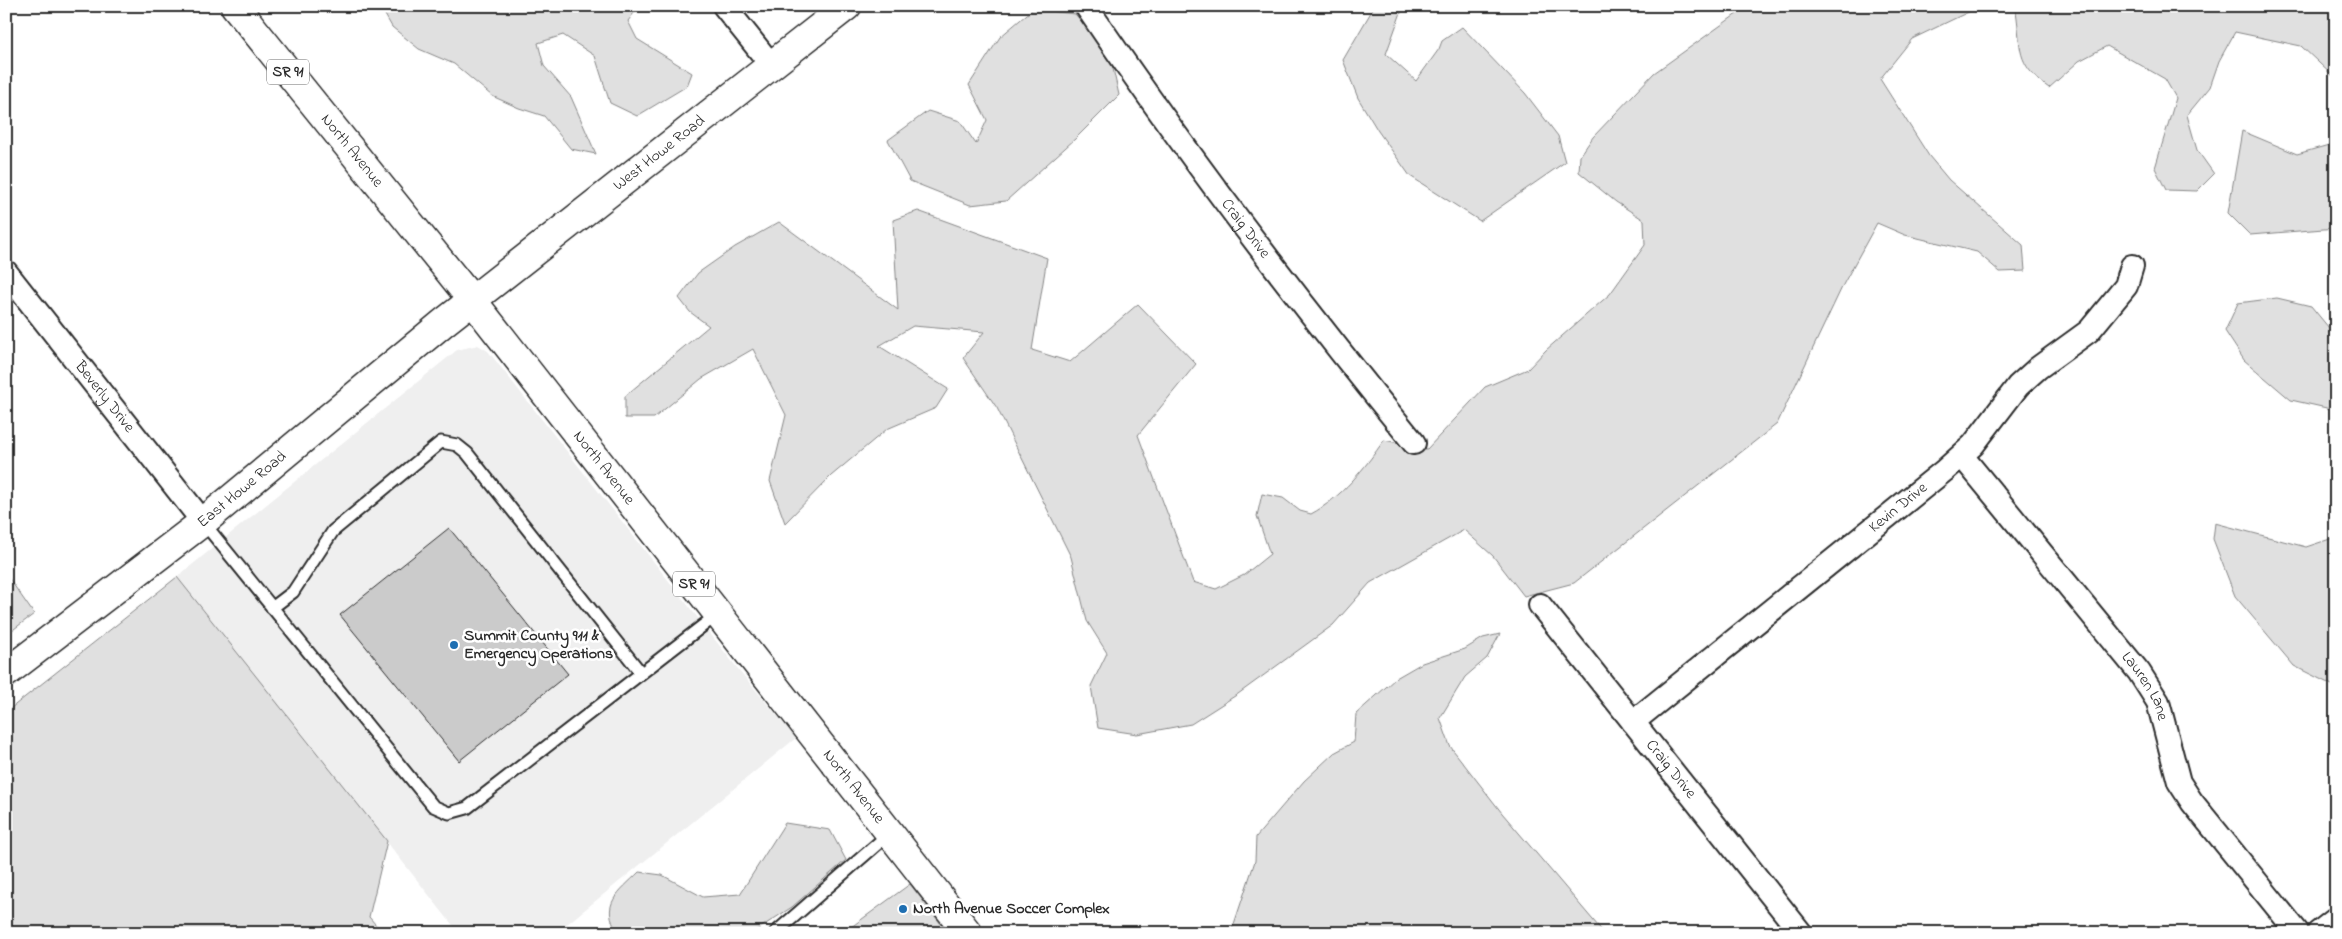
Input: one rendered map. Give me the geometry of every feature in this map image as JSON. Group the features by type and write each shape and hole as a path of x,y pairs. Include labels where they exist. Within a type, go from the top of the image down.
{"main road":[{"name":"North Avenue","path":"235,6 472,300 968,933"},
{"name":"West Howe Road","path":"472,300 847,6"},
{"name":"East Howe Road","path":"6,674 203,522 472,300"}],"street":[{"path":"724,6 772,66"},
{"name":"Craig Drive","path":"1086,6 1160,114 1231,210 1414,443"},
{"name":"Kevin Drive","path":"1633,722 1962,456 1973,445 2018,386 2038,368 2089,331 2126,286 2132,266"},
{"name":"Beverly Drive","path":"6,272 203,522"},
{"name":"Lauren Lane","path":"1962,456 2139,672 2158,702 2179,782 2192,802 2298,933"},
{"name":"Craig Drive","path":"1540,605 1802,933"},
{"path":"2318,933 2336,919"}],"lane":[{"path":"272,608 293,592 333,531 441,442 457,445 467,453 641,673"},
{"path":"203,522 432,806 449,813 467,808 718,614"},
{"path":"775,933 890,833"}],"shaded area":[{"path":"380,6 639,6 628,21 637,39 692,73 687,86 637,116 610,103 595,56 563,35 538,43 544,66 571,97 596,154 571,149 544,116 519,108 492,96 454,64 419,49 392,27"},
{"path":"1748,6 1981,6 1912,39 1880,79 1929,156 1949,180 2023,245 2025,271 2000,272 1977,252 1905,235 1877,223 1844,283 1777,424 1574,583 1524,596 1493,556 1464,530 1370,583 1333,625 1238,694 1191,724 1137,734 1098,728 1091,686 1107,653 1087,621 1071,557 997,408 963,358 984,332 913,326 879,346 948,389 936,408 887,429 831,476 785,523 770,481 786,415 753,349 701,379 654,418 625,418 625,396 709,326 690,312 679,298 698,273 735,247 779,222 898,310 893,220 918,211 1047,258 1032,350 1070,362 1138,304 1196,364 1138,435 1193,582 1216,589 1244,575 1270,554 1257,516 1262,494 1283,498 1300,511 1311,514 1332,500 1352,481 1384,440 1427,449 1485,387 1528,369 1546,350 1610,294 1645,245 1644,220 1616,202 1579,172 1580,156 1593,137 1654,73"},
{"path":"1981,6 2336,6 2336,79 2301,46 2235,32 2219,61 2210,87 2187,115 2197,150 2214,174 2197,191 2166,190 2155,168 2176,98 2165,79 2107,46 2079,61 2049,88 2030,71 2025,63 2020,45 2016,11"},
{"path":"1374,7 1403,7 1386,54 1416,81 1439,49 1442,41 1462,27 1525,93 1558,136 1565,162 1480,221 1410,176 1378,131 1358,98 1343,60"},
{"path":"1033,9 1075,14 1109,51 1119,95 1075,139 1006,201 970,205 910,181 888,140 928,111 960,121 976,144 987,120 969,85 1000,37"},
{"path":"2242,131 2297,154 2336,143 2336,228 2250,235 2228,213"},
{"path":"2277,298 2311,306 2329,328 2336,331 2336,415 2331,409 2291,400 2244,360 2225,331 2238,303"},
{"path":"478,345 488,351 738,669 796,738 556,933 459,933 177,577 457,350"},
{"path":"2215,523 2306,547 2336,537 2336,687 2294,666 2235,596 2213,539"},
{"path":"6,574 34,614 6,635"},
{"path":"177,577 387,841 369,917 383,933 6,933 6,712"},
{"path":"1500,634 1487,658 1465,677 1440,718 1450,746 1502,813 1604,933 1231,933 1255,861 1256,837 1304,781 1334,753 1354,742 1356,714 1396,678 1422,663 1465,649 1483,638"},
{"path":"785,823 830,830 846,860 792,907 752,933 618,933 610,914 611,906 619,892 639,872 662,875 703,897 740,894"},
{"name":"North Avenue Soccer Complex","path":"910,884 948,933 843,933"}],"building":[{"name":"Summit County 911 & Emergency Operations","path":"449,528 568,674 459,761 340,615"}],"place":[{"name":"Summit County 911 & Emergency Operations","path":"454,645"},
{"name":"North Avenue Soccer Complex","path":"903,909"}]}
